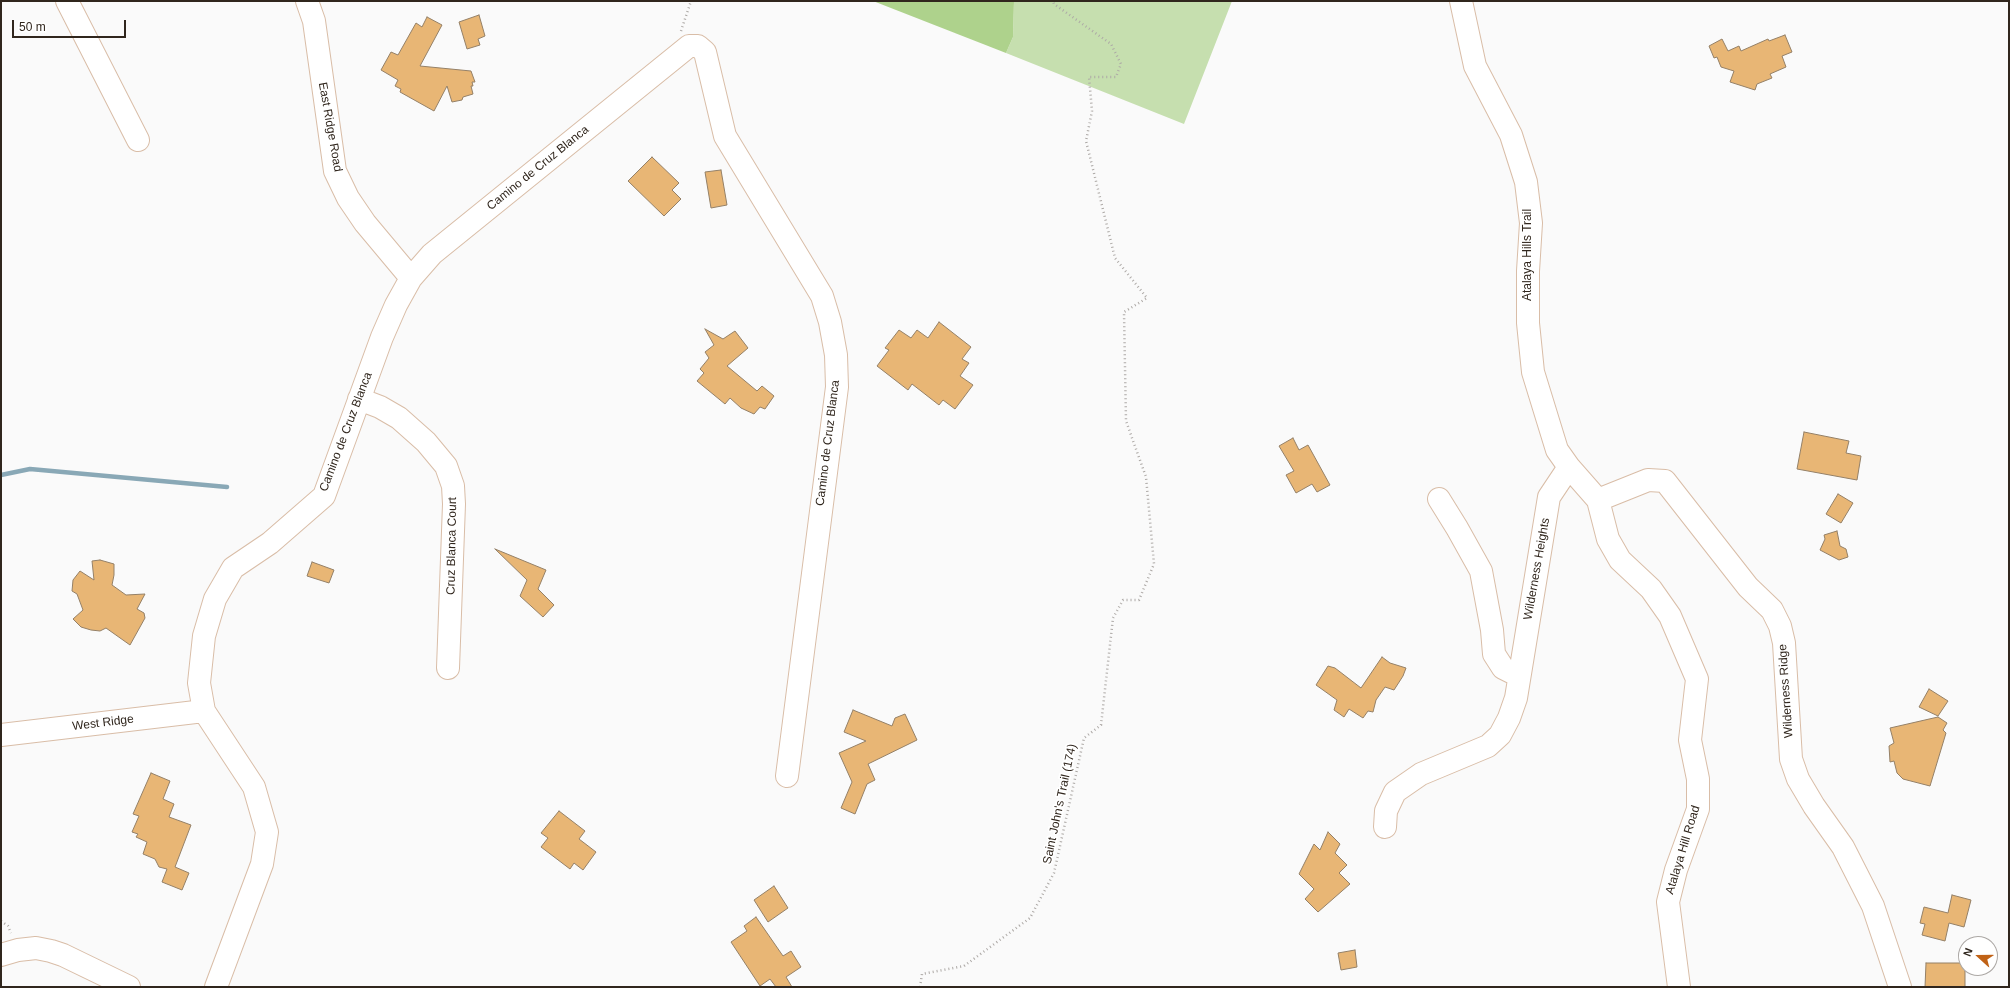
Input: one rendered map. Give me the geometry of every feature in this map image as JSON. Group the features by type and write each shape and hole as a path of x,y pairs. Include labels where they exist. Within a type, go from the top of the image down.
{"street":[{"path":"67,1 138,140"},
{"name":"East Ridge Road","path":"307,1 314,21 335,171 348,198 411,278"},
{"name":"Atalaya Hills Trail","path":"1461,1 1475,66 1511,135 1526,182 1530,223 1528,323 1533,372 1557,450 1569,467"},
{"name":"Camino de Cruz Blanca","path":"216,987 262,864 267,832 254,787 204,711 199,683 204,636 215,599 233,568 270,542 324,496 359,399 396,305 411,278 432,254 672,58 689,46 698,46 705,52 725,136 822,296 830,322 836,355 837,386 788,776"},
{"name":"Cruz Blanca Court","path":"359,399 380,407 400,418 426,442 446,466 451,479 454,504 448,668"},
{"name":"Atalaya Hill Road","path":"1569,467 1598,500 1608,539 1620,560 1650,589 1670,616 1697,680 1690,740 1698,778 1698,809 1676,870 1668,902 1680,987"},
{"name":"Wilderness Heights","path":"1385,827 1386,811 1395,792 1406,783 1422,774 1488,746 1500,735 1509,718 1516,698 1549,497 1569,467"},
{"name":"Wilderness Ridge","path":"1598,500 1648,480 1665,481 1748,587 1772,610 1780,626 1784,643 1791,759 1798,780 1814,806 1843,847 1873,906 1900,987"},
{"path":"1439,499 1457,528 1480,571 1492,630 1494,654 1503,668 1519,676"},
{"name":"West Ridge","path":"1,735 204,711"},
{"path":"1,955 24,949 36,948 51,950 129,987"}],"path":[{"name":"Saint John's Trail (174)","path":"920,987 922,974 964,966 1030,918 1054,874 1084,738 1100,725 1113,618 1123,600 1139,600 1154,564 1146,477 1126,421 1124,312 1147,298 1115,258 1086,141 1092,111 1089,77 1116,77 1122,64 1111,44 1054,4 1053,1"},
{"path":"1,921 8,926"}],"green space":[{"path":"873,1 1014,1 1013,37 1006,53"},
{"path":"1014,1 1232,1 1184,124 1006,53 1013,37"}],"building":[{"path":"479,15 485,36 478,39 480,45 467,49 459,22"},
{"path":"427,17 442,25 420,66 471,71 475,82 472,82 473,86 471,86 473,94 463,97 462,100 452,102 447,86 434,111 400,92 401,89 395,86 398,80 381,70 391,52 398,55 416,23 422,27"},
{"path":"1785,35 1792,52 1782,56 1786,67 1770,74 1772,78 1757,84 1755,90 1730,82 1734,71 1721,67 1717,57 1714,58 1709,46 1722,39 1728,51 1739,46 1741,51 1768,39 1769,41"},
{"path":"652,157 679,183 672,190 681,199 664,216 628,181"},
{"path":"721,170 727,205 711,208 705,172"},
{"path":"939,322 971,347 962,359 969,363 960,376 973,385 955,409 943,400 939,405 912,384 908,390 877,366 889,350 885,348 899,330 911,338 917,330 928,338"},
{"path":"705,329 723,339 735,331 748,348 727,366 757,391 762,386 774,396 765,409 760,407 754,414 741,408 730,398 725,404 697,381 704,373 700,369 709,358 705,352 714,345"},
{"path":"1804,432 1849,441 1846,453 1861,456 1857,480 1797,469"},
{"path":"1293,438 1299,450 1308,445 1330,485 1317,492 1312,484 1296,493 1286,475 1294,471 1279,446"},
{"path":"1838,494 1853,503 1841,523 1826,514"},
{"path":"1837,531 1840,546 1846,549 1848,557 1839,560 1820,550 1825,539 1824,535"},
{"path":"495,549 546,570 538,589 554,605 543,617 520,596 527,580"},
{"path":"100,560 114,564 112,585 126,595 145,594 137,609 144,613 145,618 130,645 106,628 100,631 91,630 81,627 73,619 83,610 77,594 72,591 73,580 80,571 94,580 92,561"},
{"path":"312,562 334,570 329,583 307,576"},
{"path":"1382,657 1390,663 1406,668 1394,690 1385,687 1376,700 1373,712 1368,711 1363,718 1349,709 1344,717 1334,710 1337,700 1316,685 1328,666 1335,668 1361,688"},
{"path":"1929,689 1948,701 1938,716 1919,707"},
{"path":"853,710 892,726 895,718 905,714 917,740 868,764 875,780 867,784 855,814 841,808 852,782 839,753 866,741 844,732"},
{"path":"1938,717 1947,723 1943,730 1946,733 1930,786 1903,779 1897,773 1894,761 1890,762 1889,746 1894,743 1890,728"},
{"path":"151,773 170,781 163,799 174,804 169,817 191,825 175,867 189,873 182,890 162,882 167,869 159,867 155,859 143,854 147,842 136,837 138,834 132,832 139,816 133,814"},
{"path":"559,811 585,831 579,839 596,852 583,870 574,863 570,869 541,847 548,838 541,833"},
{"path":"1328,832 1340,844 1335,853 1347,865 1339,873 1350,884 1318,912 1305,899 1314,889 1299,874 1314,844 1320,850"},
{"path":"774,886 788,908 768,922 754,900"},
{"path":"1952,895 1971,900 1964,927 1949,923 1945,941 1922,935 1925,924 1920,923 1924,907 1948,913"},
{"path":"756,917 783,956 791,951 801,967 786,977 792,987 776,987 770,979 760,986 731,942 747,931 744,926"},
{"path":"1355,950 1357,967 1341,970 1338,953"},
{"path":"1926,963 1958,963 1958,976 1965,976 1965,987 1925,987"}],"waterway":[{"path":"1,475 30,469 227,487"}]}
